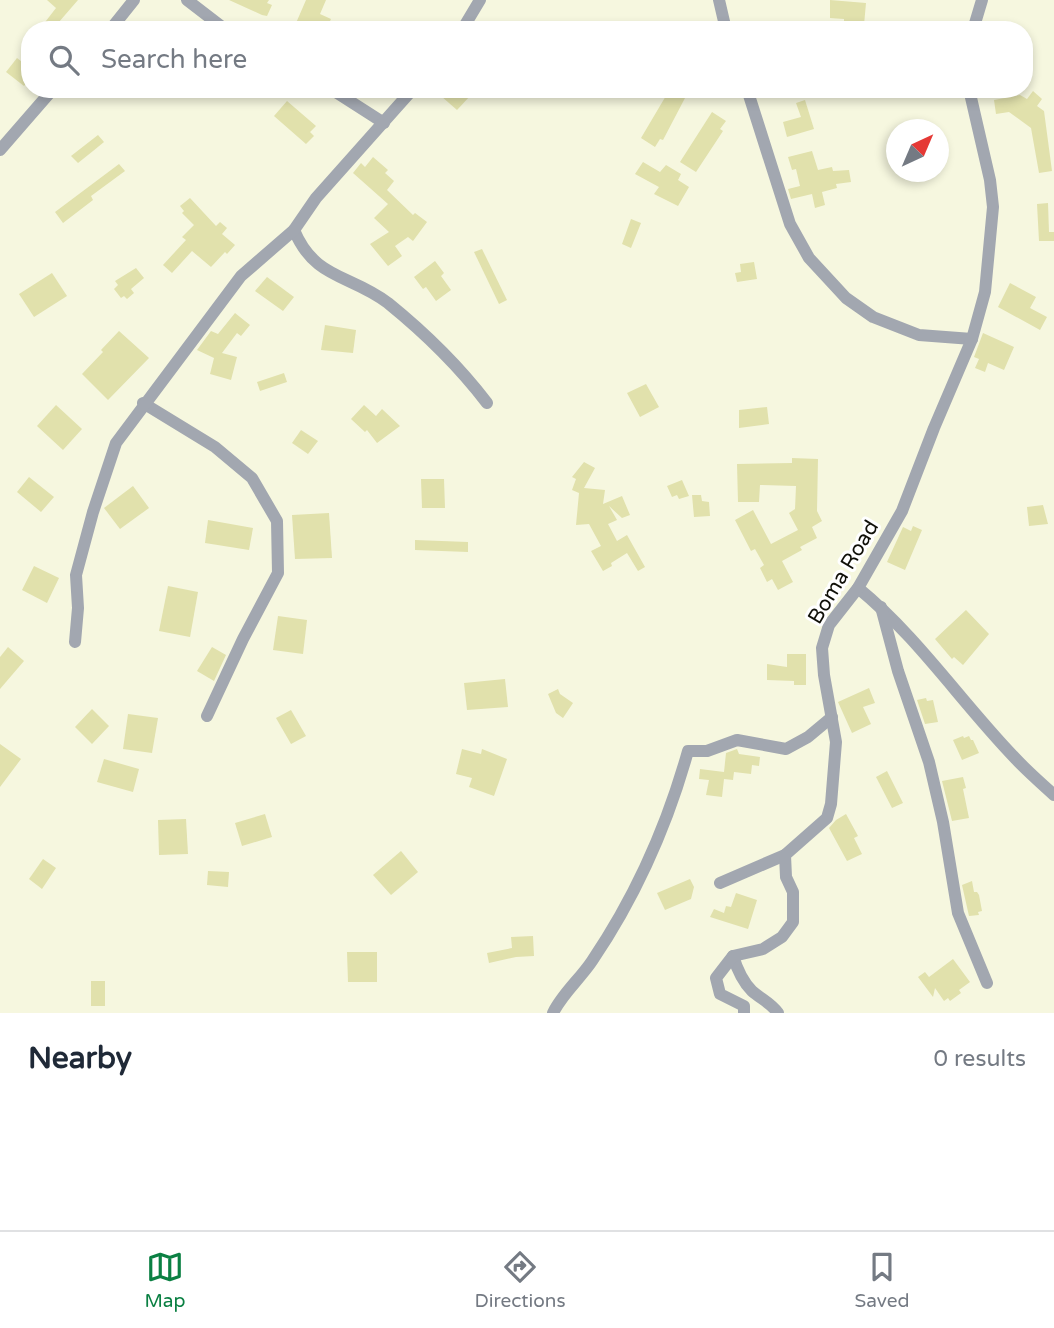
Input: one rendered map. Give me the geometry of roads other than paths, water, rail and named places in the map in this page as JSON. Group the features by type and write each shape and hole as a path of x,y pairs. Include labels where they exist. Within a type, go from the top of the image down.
{"street":[{"path":"117,21 134,0"},
{"path":"187,0 214,21"},
{"path":"467,21 480,0"},
{"path":"719,0 724,21"},
{"path":"976,21 982,0"},
{"path":"0,149 45,98"},
{"path":"345,98 384,123"},
{"path":"75,642 78,608 76,575 116,443 143,403 241,276 294,230 316,198 406,98"},
{"path":"750,98 790,223 809,258 846,298 873,317 919,335 972,339"},
{"name":"Boma Road","path":"720,883 785,855 827,818 831,804 836,742 822,648 829,625 858,588 902,511 972,339 985,292 993,207 990,180 971,98"},
{"path":"294,230 300,246 311,260 340,277 362,285 387,303 463,371 487,403"},
{"path":"143,403 215,447 252,478 277,521 278,573 207,716"},
{"path":"858,588 881,607 1015,759 1054,795"},
{"path":"881,607 898,671 929,762 943,822 958,913 986,983"},
{"path":"553,1013 591,962 651,858 688,751 707,751 737,740 786,749 808,737 832,716"},
{"path":"744,1013 744,1006 720,994 716,978 733,956 763,949 782,937 793,922 793,892 786,877 785,855"},
{"path":"733,956 738,972 751,990 772,1005 778,1013"}]}
